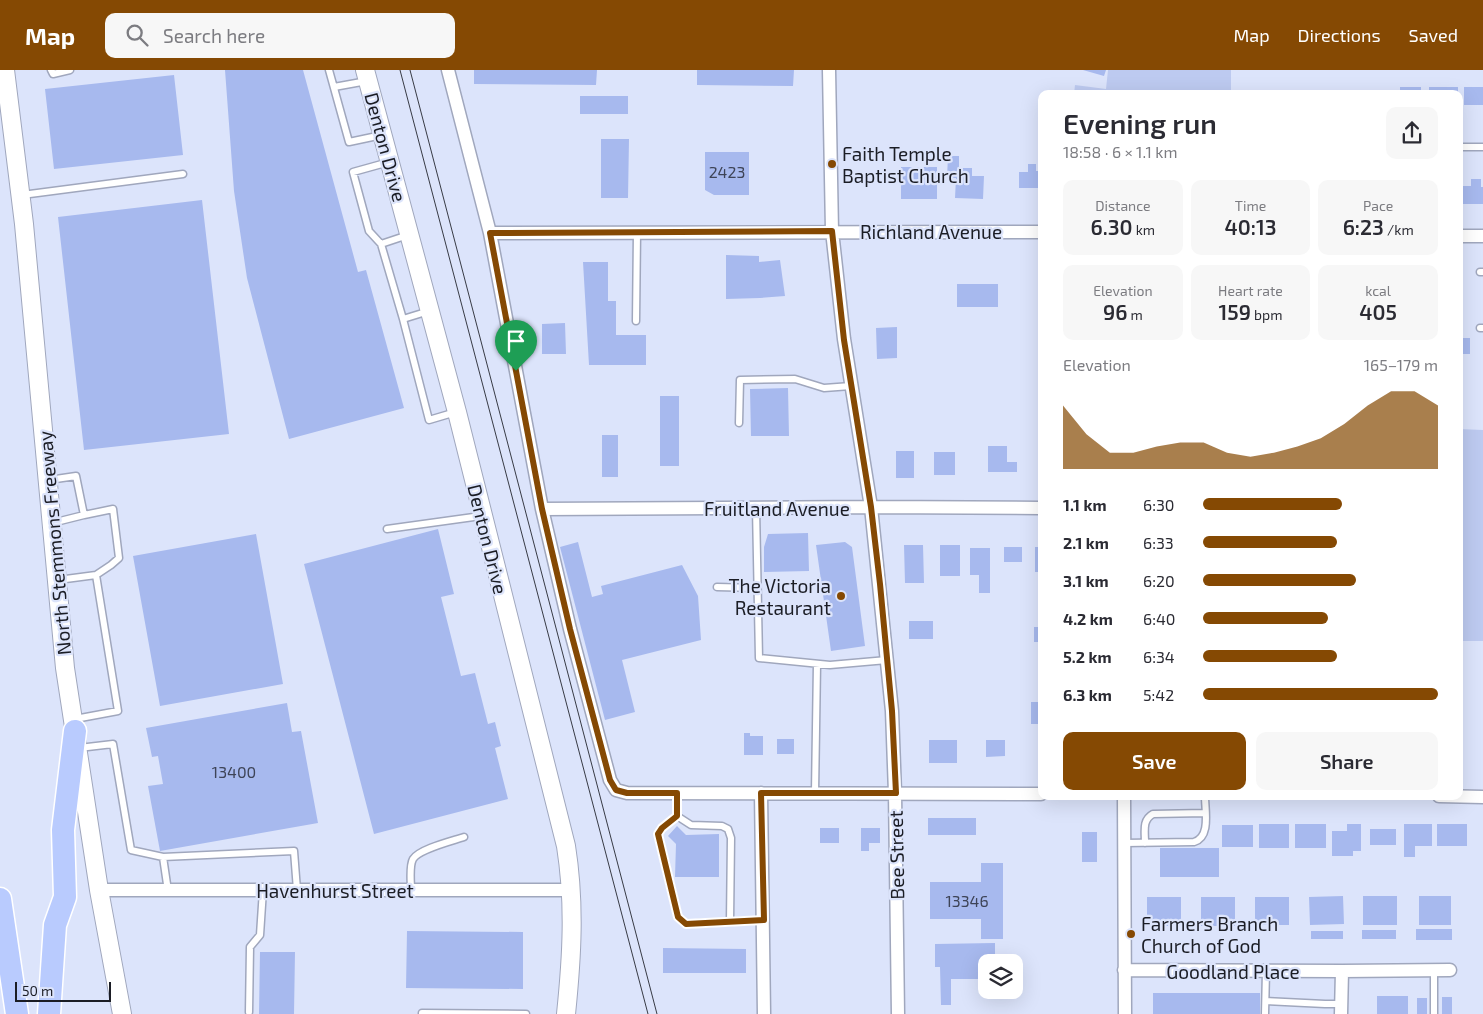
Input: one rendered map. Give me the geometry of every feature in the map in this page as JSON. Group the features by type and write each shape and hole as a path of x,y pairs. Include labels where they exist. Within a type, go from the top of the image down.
{"highway":[{"path":"48,1014 55,925 65,898 63,830 75,732"},
{"path":"0,899 17,1014"}],"street":[{"name":"North Stemmons Freeway","path":"4,70 21,195 65,668 99,890 122,1014"},
{"path":"448,70 490,233 542,509 570,629 610,780 616,790 627,793 1038,794"},
{"name":"Bee Street","path":"829,70 832,231 844,340 871,507 892,711 896,793 898,1014"},
{"name":"Denton Drive","path":"367,75 457,412 566,846 571,890 572,944 566,1014"},
{"name":"Richland Avenue","path":"490,233 1038,232"},
{"path":"1463,236 1483,236"},
{"name":"Fruitland Avenue","path":"542,509 1038,508"},
{"path":"761,793 764,1014"},
{"path":"1463,797 1483,797"},
{"path":"1124,800 1125,1014"},
{"name":"Havenhurst Street","path":"99,890 571,890"},
{"name":"Goodland Place","path":"1124,970 1342,972 1450,970"},
{"path":"1342,972 1342,1009"}],"lane":[{"path":"51,70 53,74 70,70"},
{"path":"329,70 349,142 383,135"},
{"path":"334,87 367,75"},
{"path":"1463,147 1483,147"},
{"path":"390,162 353,172 369,231 381,244 429,420 457,412"},
{"path":"21,195 183,174"},
{"path":"636,321 637,232"},
{"path":"381,244 410,235"},
{"path":"403,319 430,311"},
{"path":"739,424 740,380 795,379 824,388 851,386"},
{"path":"48,480 76,476 84,515"},
{"path":"756,508 759,658 830,665 887,660"},
{"path":"52,523 112,509 119,558 96,575 57,580"},
{"path":"387,529 482,516"},
{"path":"75,732 118,711 96,575"},
{"path":"717,587 758,588"},
{"path":"815,793 817,664"},
{"path":"75,732 113,744 131,850 163,857 294,852 297,890"},
{"path":"677,793 677,816"},
{"path":"1124,843 1194,842 1200,840 1203,836 1205,800"},
{"path":"1145,842 1145,823 1148,818 1160,813 1205,813"},
{"path":"677,816 691,825 722,826 728,829 731,838 730,921"},
{"path":"677,816 662,828 658,834 678,917 686,924 764,920"},
{"path":"411,890 411,866 413,859 426,851 464,837"},
{"path":"163,857 168,891"},
{"path":"249,1012 250,947 260,935 263,890"},
{"path":"1434,970 1434,1014"},
{"path":"1265,1014 1266,971"},
{"path":"1266,1001 1325,1004 1342,1009"},
{"path":"422,1013 526,1014"}],"shaded area":[{"path":"1108,70 1231,70 1231,90 1074,90 1075,85 1106,89"},
{"path":"1463,429 1483,430 1483,641 1463,641"}],"building":[{"path":"225,70 303,70 358,272 366,270 404,408 289,439 247,278 234,191"},
{"path":"474,70 597,70 596,85 474,84"},
{"path":"697,70 794,70 793,86 697,85"},
{"path":"1083,70 1106,70 1104,76"},
{"path":"174,75 183,155 54,169 45,89"},
{"path":"1400,87 1421,87 1421,90 1400,90"},
{"path":"1429,87 1458,87 1458,90 1429,90"},
{"path":"1464,87 1483,87 1483,105 1464,105"},
{"path":"580,96 628,96 628,114 580,114"},
{"path":"601,139 629,139 628,198 601,198"},
{"path":"705,152 749,152 749,195 714,195 705,190"},
{"path":"948,156 959,156 959,168 972,168 972,176 984,176 983,199 955,198 956,178 947,178"},
{"path":"1028,164 1036,164 1038,188 1019,188 1019,172 1028,172"},
{"path":"901,167 937,167 937,199 901,199"},
{"path":"1471,179 1481,179 1483,204 1463,204 1463,186 1471,186"},
{"path":"202,200 229,434 84,450 58,217"},
{"path":"726,255 759,256 759,262 780,260 785,296 726,299"},
{"path":"583,262 608,262 608,301 616,301 616,335 646,335 646,365 589,365"},
{"path":"957,284 998,284 998,307 957,307"},
{"path":"565,323 566,354 542,354 542,324"},
{"path":"897,327 897,358 877,359 876,328"},
{"path":"1463,338 1470,338 1470,354 1463,354"},
{"path":"788,388 789,436 751,436 750,389"},
{"path":"660,396 679,396 679,466 660,466"},
{"path":"602,435 618,435 618,477 602,477"},
{"path":"988,446 1007,446 1007,462 1017,462 1017,472 988,472"},
{"path":"896,451 914,451 914,478 896,478"},
{"path":"934,452 955,452 955,475 934,475"},
{"path":"438,529 454,594 441,597 461,676 475,673 488,724 495,722 501,746 495,748 508,799 374,834 304,564"},
{"name":"The Victoria Restaurant","path":"808,533 809,571 764,572 764,547 768,534"},
{"path":"256,534 283,684 160,706 133,556"},
{"path":"578,542 592,597 603,594 601,586 682,565 698,596 701,640 622,660 635,712 605,720 560,547"},
{"name":"The Victoria Restaurant","path":"845,542 852,547 865,646 831,651 816,545"},
{"path":"904,545 923,545 924,583 905,583"},
{"path":"940,545 960,545 960,576 940,576"},
{"path":"1004,547 1022,547 1022,562 1004,562"},
{"path":"1035,547 1038,547 1038,572 1035,572"},
{"path":"970,548 990,548 990,593 979,593 979,575 970,575"},
{"path":"909,621 933,621 933,639 909,639"},
{"path":"1034,627 1038,627 1038,642 1034,642"},
{"path":"1031,702 1038,702 1038,724 1031,724"},
{"path":"287,703 292,732 301,731 318,823 160,851 148,786 163,784 158,756 152,757 146,728"},
{"path":"744,733 750,733 750,736 763,736 763,755 744,755"},
{"path":"777,739 794,739 794,754 777,754"},
{"path":"929,740 957,740 957,763 929,763"},
{"path":"986,740 1005,740 1005,756 986,757"},
{"path":"928,818 976,818 976,835 928,835"},
{"path":"1259,824 1289,824 1289,848 1259,848"},
{"path":"1295,824 1326,824 1326,848 1295,848"},
{"path":"1347,824 1361,824 1361,851 1353,851 1353,856 1332,856 1332,831 1347,831"},
{"path":"1404,824 1432,824 1432,846 1415,846 1415,857 1404,857"},
{"path":"1437,824 1467,824 1467,846 1437,846"},
{"path":"1222,825 1253,825 1253,847 1222,847"},
{"path":"677,826 686,835 719,834 719,877 675,877 676,844 668,836"},
{"path":"820,828 839,828 839,843 820,843"},
{"path":"861,828 880,828 880,843 869,843 869,851 861,851"},
{"path":"1370,829 1396,829 1396,845 1370,845"},
{"path":"1082,832 1097,832 1097,862 1082,862"},
{"path":"1160,848 1219,848 1219,877 1160,877"},
{"path":"981,863 1003,863 1003,939 981,939 981,919 930,919 930,882 981,882"},
{"path":"1343,896 1344,924 1310,925 1309,897"},
{"path":"1363,896 1397,896 1397,925 1363,925"},
{"path":"1419,896 1451,896 1451,925 1419,925"},
{"path":"1147,897 1181,897 1181,926 1147,926"},
{"path":"1201,897 1235,897 1235,926 1201,926"},
{"path":"1255,897 1289,897 1289,925 1255,925"},
{"path":"1416,929 1452,929 1452,940 1416,940"},
{"path":"1362,930 1396,930 1396,939 1362,939"},
{"path":"407,931 523,932 523,989 406,988"},
{"path":"1311,931 1343,931 1343,939 1311,939"},
{"path":"995,943 995,954 978,954 978,979 951,979 951,1005 941,1005 940,967 935,967 935,944"},
{"path":"663,948 746,949 746,973 663,973"},
{"path":"260,952 295,952 294,1014 259,1014"},
{"path":"1153,993 1260,993 1260,1014 1153,1014"},
{"path":"1377,996 1408,996 1408,1014 1377,1014"},
{"path":"1442,997 1452,997 1452,1014 1442,1014"},
{"path":"1417,998 1427,998 1427,1014 1417,1014"}],"tram line":[{"path":"400,70 648,1014"},
{"path":"410,70 657,1014"}],"place":[{"name":"Faith Temple Baptist Church","path":"832,164"},
{"name":"The Victoria Restaurant","path":"841,596"},
{"name":"Farmers Branch Church of God","path":"1131,934"}],"route":[{"path":"832,231 844,340 871,507 880,584 892,711 896,793 761,793 764,920 686,924 678,917 658,834 662,828 677,816 677,793 627,793 616,790 610,780 570,629 542,509 516,371 490,233 832,231"}]}
